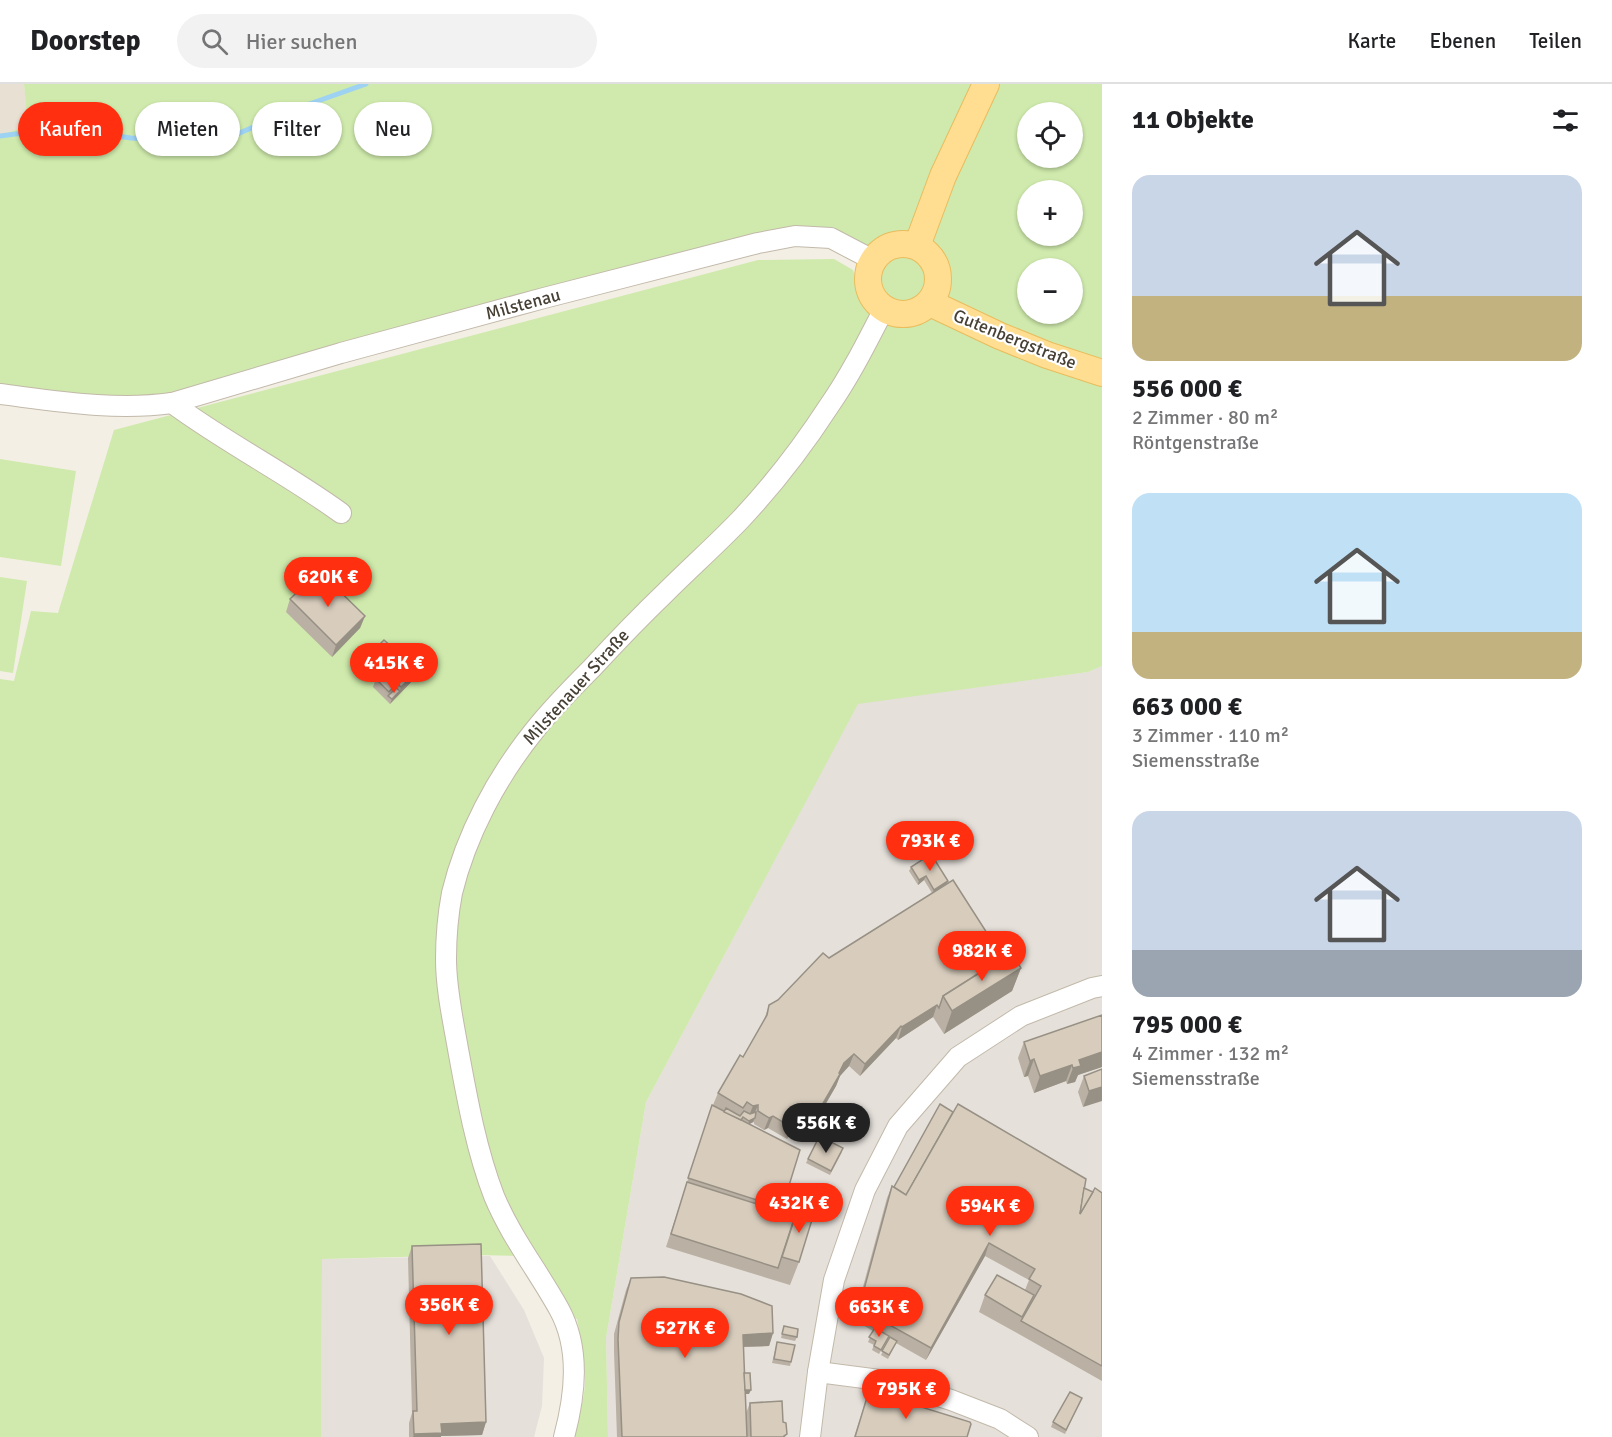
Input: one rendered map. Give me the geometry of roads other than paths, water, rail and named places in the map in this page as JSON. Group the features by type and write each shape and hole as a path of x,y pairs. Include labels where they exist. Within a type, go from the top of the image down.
{"main road":[{"path":"917,246 943,176 986,84"},
{"path":"904,243 917,246 933,260 938,272 938,285 934,298 919,311 907,315 895,314 884,309 869,291 867,279 869,268 881,251 892,245 904,243"},
{"name":"Gutenbergstraße","path":"930,303 1000,336 1047,355 1102,373"}],"street":[{"name":"Milstenau","path":"0,394 56,401 147,407 172,403 544,298 758,243 795,236 831,238 873,260"},
{"name":"Milstenauer Straße","path":"564,1437 571,1410 574,1381 573,1350 560,1311 525,1256 497,1202 485,1170 463,1077 448,995 446,961 448,928 452,896 460,866 486,806 535,730 631,626 740,520 782,472 830,405 884,309"},
{"path":"172,403 194,420 311,491 341,513"},
{"path":"810,1437 818,1372 834,1280 865,1190 898,1126 958,1057 1021,1016 1102,986"},
{"path":"818,1372 895,1382 1000,1419 1028,1437"}],"waterway":[{"name":"Milstenau","path":"0,136 61,128 209,146 301,107 366,84"}]}
